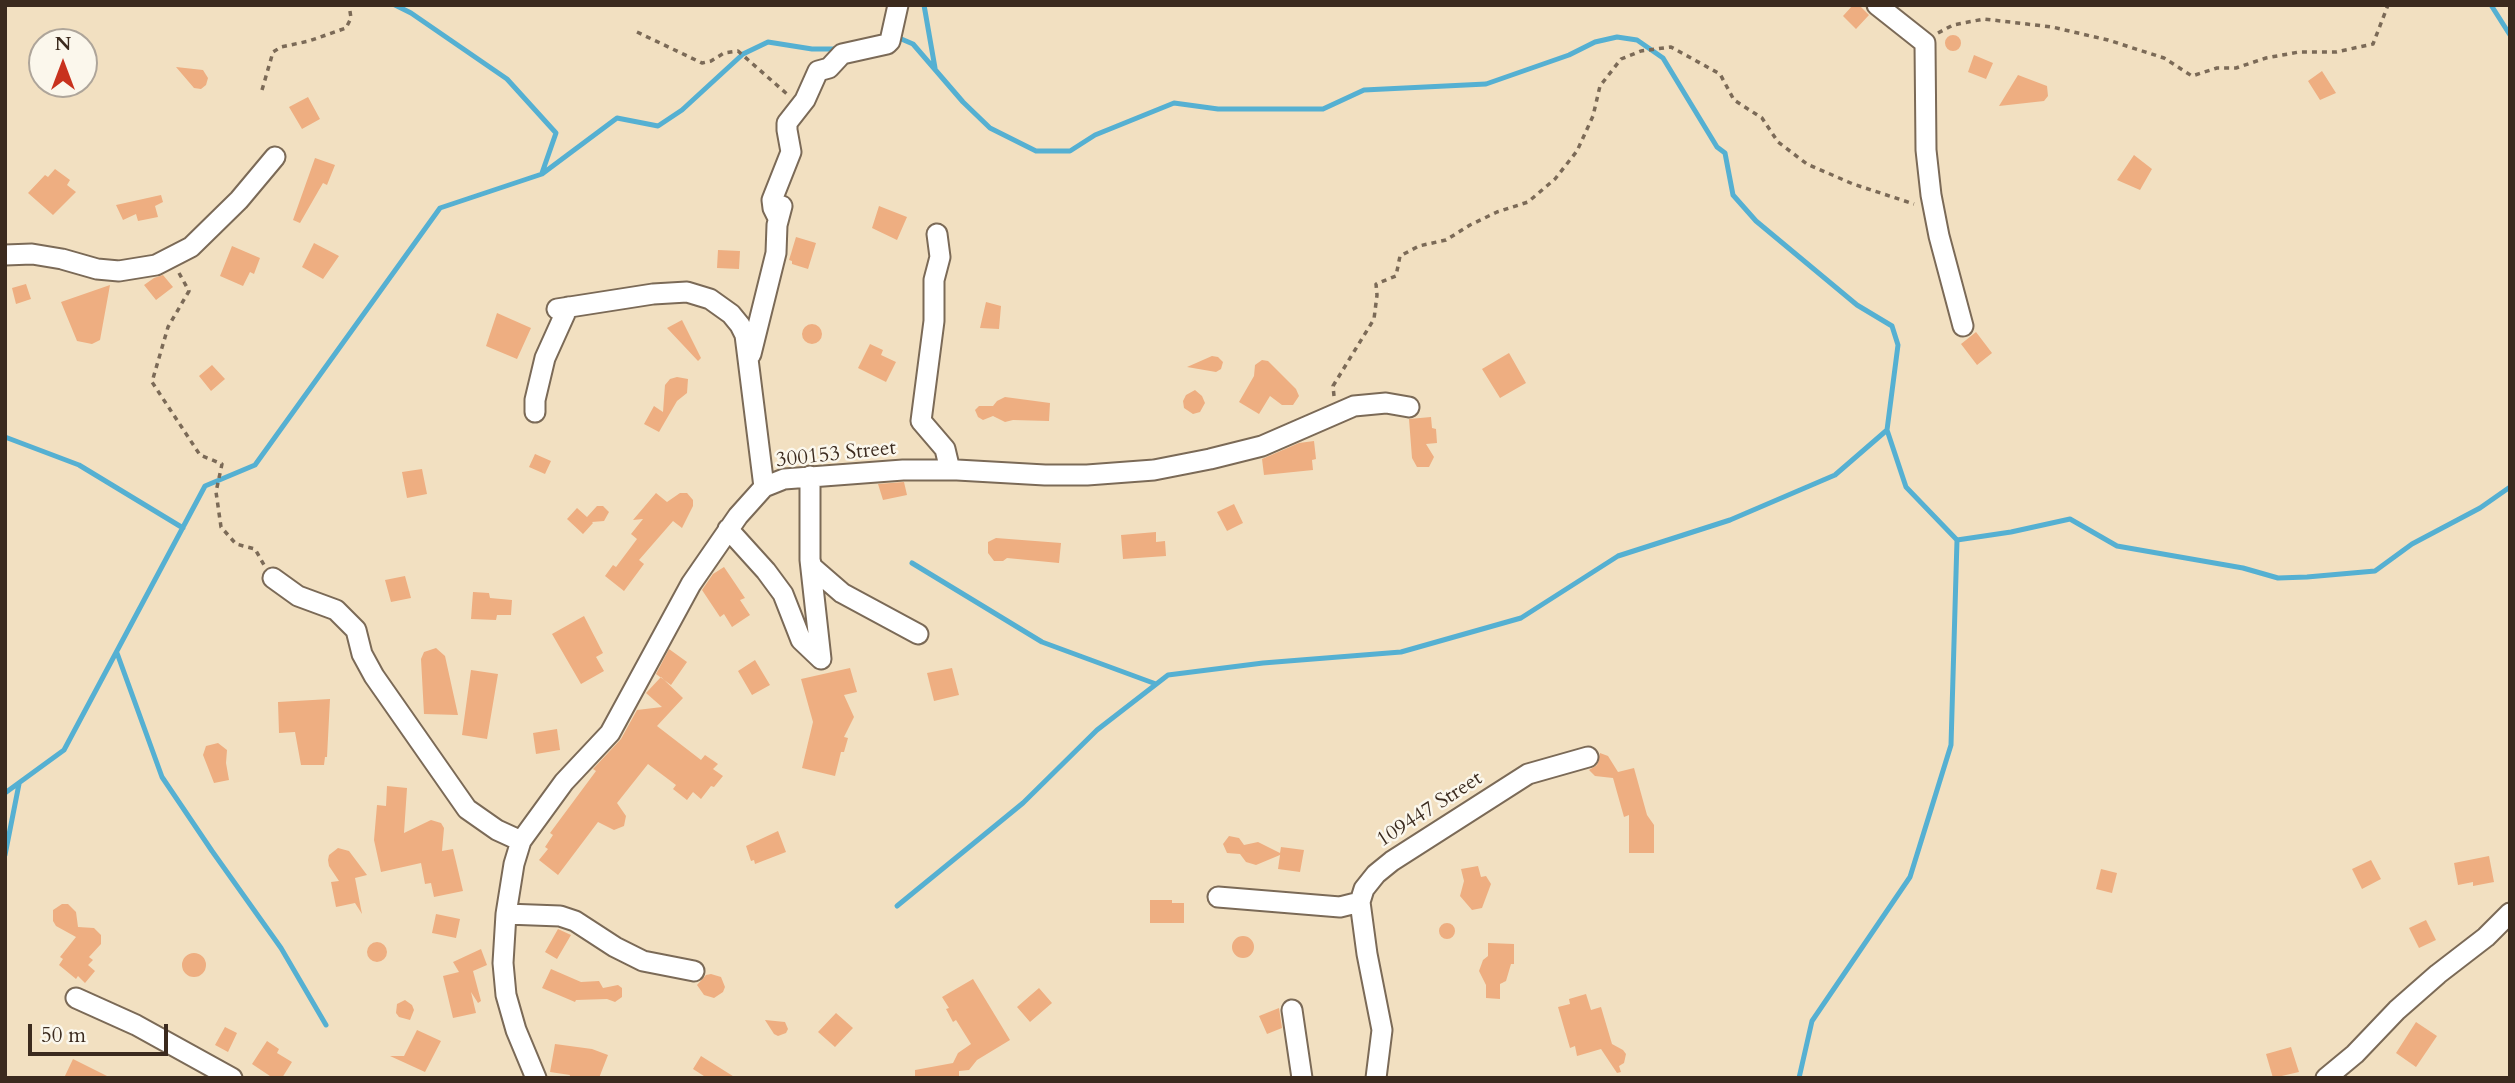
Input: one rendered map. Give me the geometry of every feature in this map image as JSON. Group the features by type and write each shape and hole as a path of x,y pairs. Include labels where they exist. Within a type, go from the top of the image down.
{"street":[{"path":"749,366 776,253 781,210 773,208 772,200 792,152 787,123 805,100 818,71 829,68 839,55 887,44 892,37 898,5"},
{"path":"1877,5 1918,38 1926,150 1934,209 1941,247 1963,326"},
{"path":"5,255 32,254 97,269 119,271 156,265 191,247 239,200 275,157"},
{"path":"937,234 940,257 934,280 934,321 921,421 946,449 950,470"},
{"path":"535,412 535,400 545,358 562,308 670,292 687,292 710,299 731,314 745,335 764,487"},
{"name":"300153 Street","path":"536,1078 516,1030 506,995 503,963 506,914 514,864 521,841 564,782 610,733 691,584 728,529 764,487 784,479 903,470 1087,475 1154,470 1262,446 1337,412 1368,403 1409,407"},
{"path":"728,529 778,586 801,640 821,659 810,560 810,476"},
{"path":"810,560 819,575 842,593 918,634"},
{"path":"273,578 298,596 336,610 356,630 362,654 374,676 461,802 476,817 521,841"},
{"name":"109447 Street","path":"1360,902 1364,889 1376,874 1392,861 1528,774 1588,757"},
{"path":"1218,897 1340,907 1360,902 1382,1030 1376,1078"},
{"path":"2326,1078 2355,1054 2397,1010 2486,937 2510,913"},
{"path":"506,914 560,916 575,921 643,961 694,971"},
{"path":"76,998 136,1025 232,1078"},
{"path":"1292,1010 1302,1078"}],"path":[{"path":"262,90 273,52 281,47 346,28 351,18 349,5"},
{"path":"1918,38 1933,35 1953,25 1984,19 2052,27 2108,40 2164,58 2192,76 2217,68 2236,68 2288,54 2336,52 2373,44 2388,5"},
{"path":"637,32 702,63 724,53 738,51 794,100 814,80"},
{"path":"1337,412 1332,386 1374,319 1376,284 1396,276 1400,256 1419,246 1446,240 1497,212 1528,202 1555,179 1577,151 1593,116 1600,86 1620,59 1641,51 1671,47 1720,74 1734,100 1762,118 1777,142 1807,164 1853,184 1934,209"},
{"path":"167,259 186,282 189,291 168,327 152,382 200,455 222,464 216,492 221,527 236,544 255,549 273,578"}],"building":[{"path":"1853,5 1859,5 1869,15 1856,29 1843,16"},
{"path":"1950,35 1956,35 1961,43 1959,49 1950,51 1945,46 1945,40"},
{"path":"1974,55 1993,63 1986,79 1968,72"},
{"path":"176,67 203,70 208,78 206,85 201,89 194,88"},
{"path":"2322,71 2336,93 2320,100 2308,81"},
{"path":"2018,75 2047,86 2048,96 2044,101 1999,106"},
{"path":"308,97 320,119 302,129 289,107"},
{"path":"2134,155 2152,169 2140,190 2117,180"},
{"path":"315,158 335,165 327,185 323,183 300,223 293,220"},
{"path":"55,169 70,180 67,185 76,192 53,215 28,193 45,175 48,177"},
{"path":"161,195 163,202 155,206 158,217 138,221 136,214 123,220 116,205"},
{"path":"879,206 907,217 897,240 872,228"},
{"path":"796,237 816,243 808,269 792,264 789,260"},
{"path":"314,243 339,256 323,279 302,267"},
{"path":"232,246 260,258 254,274 250,272 243,286 220,276"},
{"path":"718,250 740,251 739,269 717,268"},
{"path":"163,275 173,287 156,300 144,285"},
{"path":"26,284 31,299 16,304 12,288"},
{"path":"110,285 100,340 92,344 77,341 61,302"},
{"path":"986,302 1001,306 999,329 980,328"},
{"path":"497,313 531,328 517,359 486,346"},
{"path":"682,320 701,358 698,361 667,328"},
{"path":"812,324 819,327 822,334 819,341 812,344 805,341 802,334 805,327"},
{"path":"1976,332 1992,353 1977,365 1961,344"},
{"path":"870,344 883,350 881,355 896,362 886,382 858,368"},
{"path":"1509,353 1526,383 1500,398 1482,369"},
{"path":"1212,356 1223,362 1221,369 1216,372 1187,367"},
{"path":"1262,360 1268,361 1296,389 1299,396 1293,405 1282,405 1270,396 1259,414 1239,402 1254,376 1255,365"},
{"path":"212,365 225,379 211,391 199,376"},
{"path":"670,379 688,379 687,393 677,401 659,432 644,424 654,406 663,412 665,385"},
{"path":"1195,390 1205,403 1200,412 1193,414 1184,408 1183,401 1186,395"},
{"path":"1005,397 1050,403 1049,421 1005,422 993,416 983,420 978,417 975,410 979,406 993,406"},
{"path":"1431,417 1432,428 1436,429 1437,443 1426,444 1434,457 1429,467 1417,467 1412,458 1409,419"},
{"path":"1314,441 1316,459 1312,460 1313,470 1264,475 1262,459 1299,443"},
{"path":"535,454 551,461 545,474 529,467"},
{"path":"422,469 427,494 407,498 402,472"},
{"path":"904,482 907,495 883,500 878,484"},
{"path":"656,493 667,502 680,493 687,493 693,500 693,506 682,528 673,521 639,560 644,564 624,591 605,576 613,565 616,567 637,539 631,534 643,519 633,520"},
{"path":"1234,504 1243,523 1227,531 1217,512"},
{"path":"597,506 603,506 609,512 604,521 592,522 583,534 567,519 577,508 587,517"},
{"path":"1156,532 1156,542 1165,541 1166,556 1123,559 1121,535"},
{"path":"996,538 1061,543 1059,563 1007,558 994,561 988,553 988,542"},
{"path":"724,567 745,598 740,600 750,615 732,627 724,614 720,617 702,590 713,574"},
{"path":"405,576 411,598 391,602 385,580"},
{"path":"473,592 489,593 490,598 512,600 511,615 497,615 496,620 471,619"},
{"path":"584,616 603,653 596,657 604,671 581,684 552,634"},
{"path":"436,648 445,656 458,715 424,714 421,659 424,652"},
{"path":"669,649 687,662 671,685 656,674"},
{"path":"755,660 770,685 752,695 738,671"},
{"path":"850,668 857,692 844,695 854,717 844,737 848,738 835,776 802,768 813,722 801,679"},
{"path":"952,668 959,695 934,701 927,673"},
{"path":"471,670 498,674 487,739 462,735"},
{"path":"661,677 683,698 657,726 701,760 705,755 718,764 713,769 723,776 701,799 693,792 687,800 673,789 676,785 648,764 617,803 626,816 624,826 614,830 598,822 558,875 539,860 548,849 545,847 553,835 550,833 596,771 593,769 621,739 637,710 662,707 646,693"},
{"path":"330,699 327,757 324,765 301,765 295,732 279,733 278,702"},
{"path":"557,729 560,750 536,754 533,733"},
{"path":"218,743 227,750 229,780 214,783 203,755 206,746"},
{"path":"1600,753 1608,756 1618,772 1634,768 1647,815 1654,825 1654,853 1629,853 1629,815 1624,817 1613,778 1595,776 1589,770 1597,765"},
{"path":"387,786 407,788 404,833 431,820 441,823 444,828 442,851 453,849 463,891 434,897 431,883 425,884 421,863 381,872 374,840 377,805 386,806"},
{"path":"778,831 786,852 755,864 754,860 751,861 746,846"},
{"path":"1229,836 1239,838 1244,845 1258,842 1280,853 1281,847 1304,850 1300,872 1278,869 1280,855 1256,865 1246,862 1240,854 1227,853 1223,844"},
{"path":"338,848 349,851 367,875 355,878 362,914 355,903 336,907 331,882 339,881 328,860 329,855"},
{"path":"2489,856 2494,882 2473,886 2473,882 2458,885 2454,863"},
{"path":"2371,860 2381,879 2362,889 2352,869"},
{"path":"1478,866 1481,877 1486,876 1491,884 1482,908 1472,910 1460,896 1464,881 1461,869"},
{"path":"2101,869 2117,873 2112,893 2096,889"},
{"path":"1150,900 1184,903 1184,923 1150,923"},
{"path":"62,904 68,904 76,912 78,927 94,928 101,935 101,944 89,957 93,960 88,965 95,971 85,983 59,965 63,959 60,957 76,937 56,926 53,921 53,910"},
{"path":"436,914 460,919 456,938 432,933"},
{"path":"2426,920 2436,940 2419,948 2409,928"},
{"path":"1444,923 1450,923 1455,931 1453,937 1444,939 1439,934 1439,928"},
{"path":"558,929 571,935 557,959 545,952"},
{"path":"1243,936 1251,939 1254,947 1251,955 1243,958 1235,955 1232,947 1235,939"},
{"path":"377,942 384,945 387,952 384,959 377,962 370,959 367,952 370,945"},
{"path":"1488,943 1514,944 1514,964 1511,964 1506,981 1500,984 1500,999 1486,998 1486,985 1479,971 1483,960 1488,956"},
{"path":"481,949 487,965 473,971 481,1001 478,1003 471,992 476,1013 453,1018 443,976 459,972 453,962"},
{"path":"194,953 205,960 206,965 199,976 194,977 183,970 182,965 189,954"},
{"path":"551,969 581,982 599,981 603,988 618,985 622,988 622,997 615,1002 607,999 575,1002 542,988"},
{"path":"706,975 721,977 725,987 723,992 714,998 704,995 697,985"},
{"path":"973,979 1010,1040 977,1060 969,1070 959,1071 959,1078 915,1078 915,1070 953,1063 958,1053 971,1044 956,1020 953,1022 942,997"},
{"path":"1039,988 1052,1003 1030,1022 1017,1007"},
{"path":"1586,994 1591,1010 1601,1007 1612,1044 1626,1054 1624,1063 1619,1066 1621,1072 1617,1073 1601,1049 1577,1056 1575,1046 1570,1048 1558,1007 1570,1004 1569,999"},
{"path":"405,1000 414,1010 410,1020 399,1017 396,1013 397,1004"},
{"path":"1279,1008 1282,1028 1267,1034 1259,1016"},
{"path":"836,1013 853,1028 835,1047 818,1032"},
{"path":"765,1020 785,1022 788,1029 786,1033 778,1036 774,1034"},
{"path":"2416,1022 2437,1036 2416,1067 2396,1053"},
{"path":"225,1027 237,1033 228,1052 215,1045"},
{"path":"417,1030 441,1041 425,1072 390,1056 404,1056"},
{"path":"267,1041 279,1049 277,1053 292,1062 282,1078 273,1078 252,1064"},
{"path":"555,1044 592,1049 608,1055 599,1078 569,1078 570,1075 550,1072"},
{"path":"2291,1047 2299,1072 2273,1078 2266,1054"},
{"path":"701,1056 736,1078 707,1078 693,1069"},
{"path":"73,1059 111,1078 64,1078"}],"waterway":[{"path":"395,5 411,13 507,79 556,133 542,173"},
{"path":"924,5 935,68"},
{"path":"2491,5 2510,35"},
{"path":"894,40 899,38 913,44 963,102 990,128 1036,151 1070,151 1095,135 1174,103 1218,109 1323,109 1364,90 1486,84 1569,55 1595,42 1617,37 1637,40 1663,58 1717,147 1725,153 1733,195 1756,221 1857,305 1892,326 1898,345 1887,430 1906,487 1957,540 2070,519 2117,546 2243,568 2278,578 2375,571 2412,544 2480,508 2510,487"},
{"path":"5,793 64,750 205,486 255,465 440,208 542,174 617,118 658,126 682,110 743,54 768,42 812,49 840,49"},
{"path":"897,906 1023,803 1097,730 1168,675 1263,663 1401,652 1521,618 1618,556 1730,520 1835,475 1887,430"},
{"path":"5,437 79,465 183,528"},
{"path":"1799,1078 1812,1021 1910,877 1951,745 1957,540"},
{"path":"912,563 1042,642 1156,684"},
{"path":"117,653 162,777 281,948 326,1025"},
{"path":"5,855 19,784"}]}
